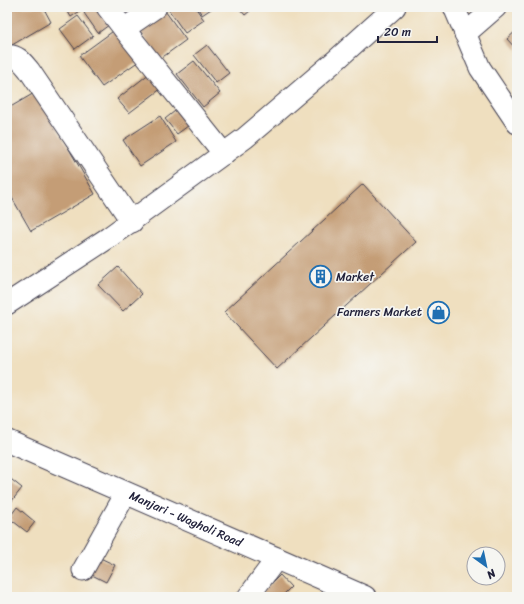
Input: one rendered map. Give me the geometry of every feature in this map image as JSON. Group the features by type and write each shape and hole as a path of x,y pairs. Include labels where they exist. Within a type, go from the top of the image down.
{"main road":[{"name":"Manjari - Wagholi Road","path":"7,441 366,597"}],"street":[{"path":"107,7 224,154"},
{"path":"124,29 156,7"},
{"path":"7,304 132,222 224,154 263,123 395,7"},
{"path":"454,7 480,68 517,123"},
{"path":"465,34 496,7"},
{"path":"7,56 19,58 30,70 132,222"},
{"path":"83,570 126,493"},
{"path":"248,597 277,558"}],"path":[{"path":"514,597 517,591"}],"building":[{"path":"7,7 43,7 51,22 7,48"},
{"path":"65,7 86,7 71,17"},
{"path":"92,7 102,7 113,22 98,33 84,13"},
{"path":"125,7 146,7 132,17"},
{"path":"172,7 195,7 204,20 185,33 168,9"},
{"path":"197,7 214,7 202,15"},
{"path":"238,7 255,7 245,15"},
{"path":"163,8 186,40 160,59 137,27"},
{"path":"78,16 93,36 75,49 60,29"},
{"path":"116,29 139,61 102,87 79,56"},
{"path":"517,30 517,50 507,39"},
{"path":"207,45 229,73 216,83 194,55"},
{"path":"194,61 220,93 203,107 177,74"},
{"path":"150,73 162,88 129,113 117,99"},
{"path":"36,92 95,194 31,231 7,189 7,109"},
{"path":"180,107 192,123 177,134 165,119"},
{"path":"160,116 176,142 140,166 123,140"},
{"name":"Market","path":"363,184 416,242 277,369 224,312"},
{"path":"118,267 142,294 123,311 98,285"},
{"path":"7,476 22,488 7,507"},
{"path":"17,507 35,522 27,532 9,518"},
{"path":"96,556 115,565 106,582 88,573"},
{"path":"280,575 291,587 281,597 268,597 263,592"}],"place":[{"name":"Market","path":"320,277"},
{"name":"Farmers Market","path":"438,312"}]}
